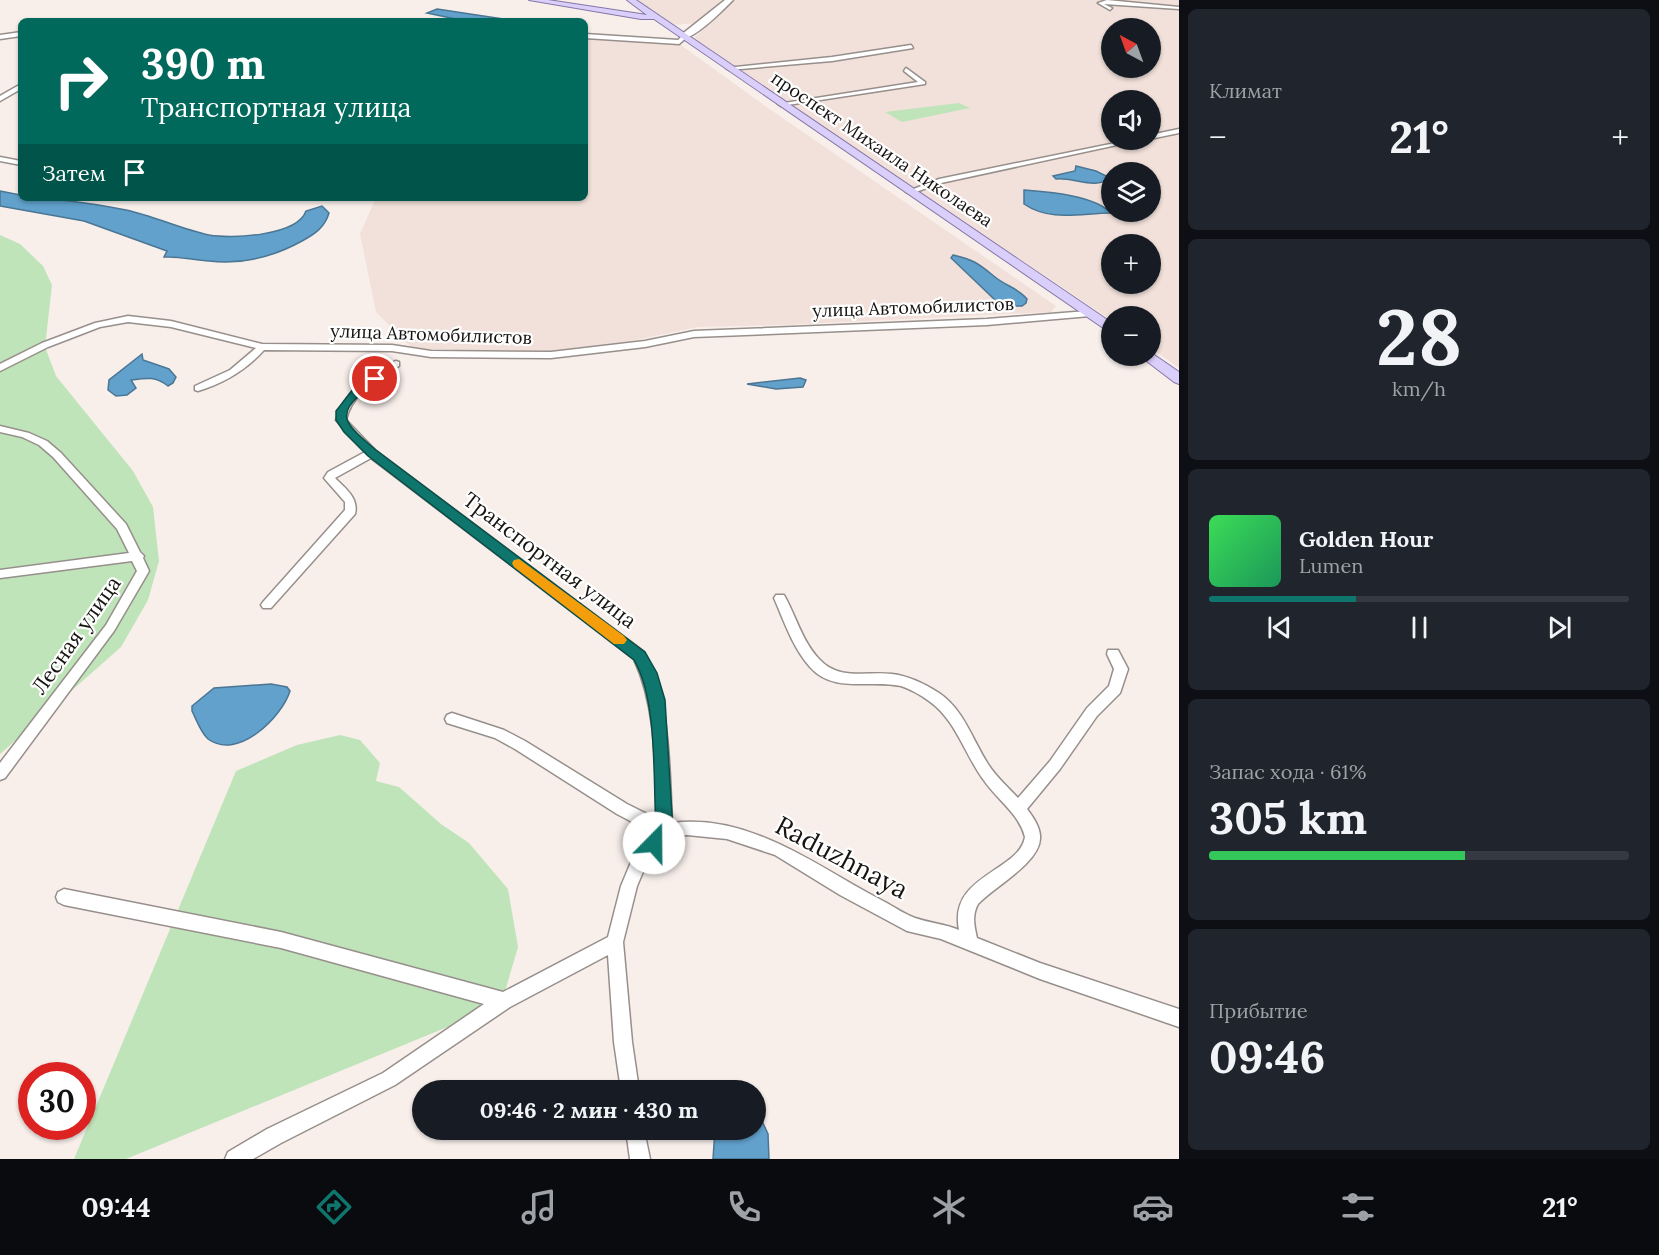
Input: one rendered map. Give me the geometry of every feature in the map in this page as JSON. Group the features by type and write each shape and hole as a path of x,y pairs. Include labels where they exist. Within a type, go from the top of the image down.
{"main road":[{"path":"533,0 655,17"},
{"name":"проспект Михаила Николаева","path":"631,0 1101,323"},
{"path":"684,37 702,25 729,0"},
{"path":"1161,366 1179,379"}],"street":[{"path":"1110,9 1100,3 1106,1 1179,8"},
{"path":"0,37 18,34"},
{"path":"588,36 679,42 684,37"},
{"path":"729,68 832,59 911,47"},
{"path":"781,104 924,82 906,70"},
{"path":"0,99 18,88"},
{"path":"1161,135 1179,131"},
{"path":"909,192 939,182 1101,148"},
{"path":"0,159 18,162"},
{"name":"улица Автомобилистов","path":"0,368 45,345 98,325 128,319 145,319 171,324 262,347 372,347 431,354 551,355 645,344 694,334 987,322 1087,314"},
{"path":"198,388 244,367 262,347"},
{"name":"Транспортная улица","path":"396,364 358,390 342,411 341,420 372,453 639,656 649,673 657,700 665,831"},
{"name":"Лесная улица","path":"0,429 43,442 122,527 138,556 143,571 137,585 110,628 0,774"},
{"path":"267,605 351,511 350,501 329,478 332,474 372,453"},
{"path":"0,574 138,556"},
{"path":"780,598 806,651 824,672 847,680 901,681 937,699 965,730 983,769 1029,824 1034,839 1029,851 990,880 967,909 966,926 971,945"},
{"path":"1018,809 1055,765 1077,730 1116,688 1120,669 1113,654"},
{"path":"452,719 499,734 520,745 622,809 665,831 642,855 629,886 615,942 623,1042 629,1080"},
{"name":"Raduzhnaya","path":"665,831 687,828 726,832 780,850 846,890 913,925 941,931 1040,971 1179,1018"},
{"path":"64,897 281,940 504,1000"},
{"path":"234,1159 274,1136 389,1079 504,1000 615,942"},
{"path":"637,1140 640,1159"}],"shaded area":[{"path":"637,0 722,0 697,23 675,25"},
{"path":"734,0 1179,0 1179,368 1161,355 1161,306 1101,306 1101,313 693,39"},
{"path":"588,38 678,43 771,110 1056,306 1051,312 698,327 631,341 550,351 416,349 410,346 376,312 360,234 375,201 588,201"}],"green space":[{"path":"959,103 970,108 902,122 885,112"},
{"path":"0,235 20,244 43,266 52,285 45,347 56,376 133,471 153,507 159,561 148,600 121,647 0,754"},
{"path":"340,735 360,740 380,763 376,781 399,787 441,824 469,843 508,889 518,947 501,1005 126,1159 74,1159 82,1140 96,1140 96,1106 236,771 297,745"}],"water":[{"path":"437,9 497,18 451,18 427,13"},
{"path":"1076,166 1096,171 1101,174 1101,182 1056,179 1053,176 1075,171"},
{"path":"1024,190 1058,193 1094,202 1101,206 1101,213 1055,215 1034,210 1024,204"},
{"path":"0,191 18,194 18,201 74,201 126,210 219,236 247,236 277,231 290,226 306,211 322,206 329,213 319,230 291,247 246,261 222,262 164,257 167,251 84,221 0,206"},
{"path":"953,255 972,261 1020,292 1027,299 1026,303 1022,306 992,306 994,299 951,258"},
{"path":"142,354 143,360 169,369 176,377 173,383 168,386 150,378 131,380 136,388 127,395 116,396 108,390 109,380"},
{"path":"800,378 806,380 803,387 776,389 747,384"},
{"path":"271,684 287,687 290,691 278,713 257,733 232,744 220,744 205,736 192,711 192,706 214,688"},
{"path":"766,1130 769,1159 713,1159 714,1140 766,1140"}],"slow traffic":[{"path":"519,563 619,640"}],"route":[{"path":"375,379 358,390 348,400 342,411 341,420 348,429 372,453 639,656 649,673 657,700 665,831 654,843"}]}
